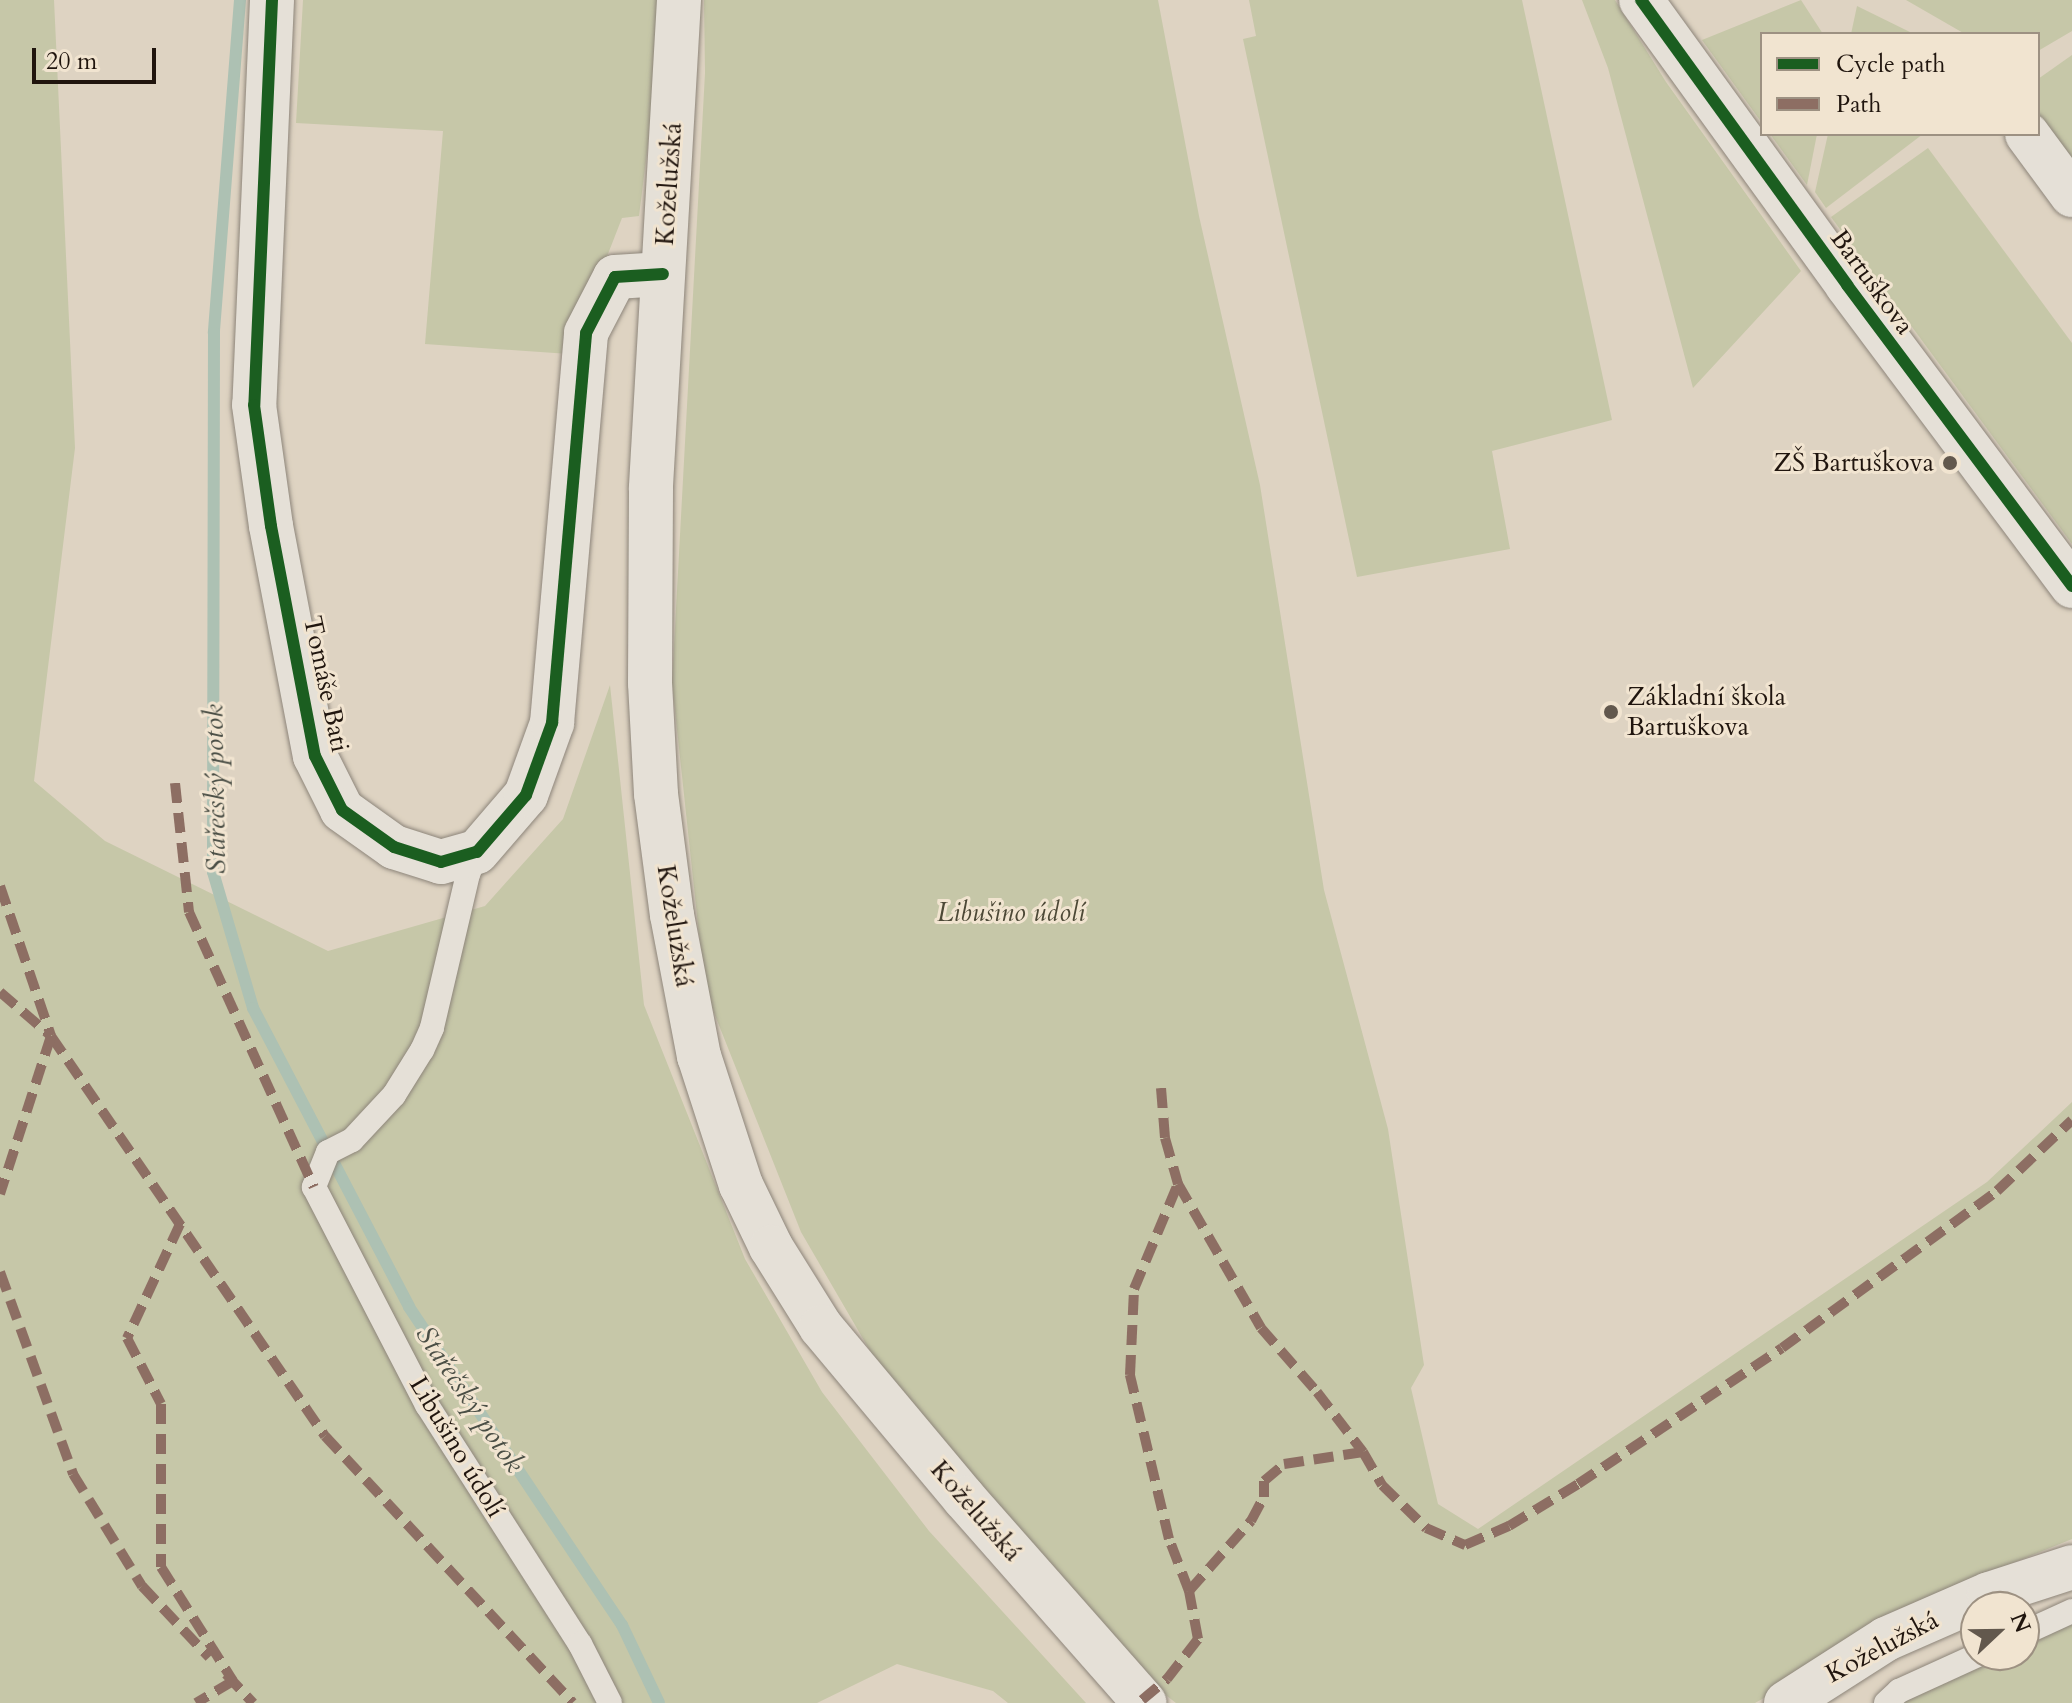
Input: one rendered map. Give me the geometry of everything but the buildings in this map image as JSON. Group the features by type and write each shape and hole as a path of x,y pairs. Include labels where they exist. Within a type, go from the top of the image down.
{"street":[{"name":"Tomáše Bati","path":"272,0 254,405 271,526 315,756 342,810 394,847 441,862 477,852"},
{"name":"Koželužská","path":"679,0 651,489 650,683 656,794 685,990 718,1122 741,1185 771,1247 821,1327 964,1498 1144,1702"},
{"name":"Bartuškova","path":"1641,0 1847,285 2072,586"},
{"path":"2028,136 2072,195"},
{"path":"477,852 526,795 552,723 586,333 615,277 663,274"},
{"name":"Koželužská","path":"1786,1703 1886,1639 1989,1594 2072,1567"}],"lane":[{"name":"Libušino údolí","path":"477,852 468,874 432,1028 422,1050 394,1095 352,1140 328,1152 314,1187 427,1405 580,1644 610,1703"},
{"path":"2040,1626 2072,1611"},
{"path":"1886,1703 1899,1691 1960,1663"}],"green space":[{"path":"0,0 54,0 75,448 34,781 105,841 328,951 485,906 563,819 610,685 644,1005 745,1259 822,1392 929,1531 1086,1703 1008,1703 993,1691 897,1664 817,1703 0,1703"},
{"path":"303,0 658,0 658,64 639,216 622,218 569,354 425,344 443,131 296,123"},
{"name":"Libušino údolí","path":"704,0 1158,0 1199,216 1260,485 1324,890 1388,1129 1424,1365 1411,1388 1438,1504 1478,1529 1987,1182 2072,1102 2072,1539 1981,1576 1755,1703 1176,1703 1154,1686 977,1490 873,1356 801,1232 705,990 672,683 705,73"},
{"path":"1249,0 1522,0 1612,420 1492,451 1510,549 1357,577 1243,39 1256,36"},
{"path":"1582,0 1615,0 1666,82 1801,271 1693,388 1608,68"},
{"path":"1801,0 1822,32 1760,32 1760,120 1702,40"},
{"path":"1906,0 2072,0 2072,31 2040,50 2040,32 1962,32"},
{"path":"1857,6 1910,32 1851,32"},
{"path":"2072,55 2072,169 2040,126 2040,78"},
{"path":"1771,136 1817,136 1807,185"},
{"path":"1828,136 1920,136 1826,208 1815,192"},
{"path":"1928,148 2072,343 2072,544 1831,217"},
{"path":"2072,1606 2072,1703 1886,1703 1960,1664 1960,1671 2040,1671 2040,1619"}],"waterway":[{"name":"Stařečský potok","path":"240,0 214,333 213,872 253,1008 409,1307 622,1625 659,1703"}],"marked path":[{"path":"175,783 189,912 314,1187"},
{"path":"0,886 51,1036 325,1436 573,1703"},
{"path":"0,992 51,1036 0,1194"},
{"path":"1161,1088 1165,1138 1178,1184 1261,1328 1317,1392 1363,1452 1382,1485 1426,1528 1465,1545 1509,1526 1578,1484 1782,1348 1997,1191 2072,1120"},
{"path":"1142,1700 1167,1679 1198,1639 1189,1591 1169,1539 1130,1375 1134,1289 1178,1184"},
{"path":"180,1224 127,1338 161,1404 161,1567 233,1681 196,1703"},
{"path":"0,1272 73,1474 142,1586 209,1657"},
{"path":"1189,1591 1251,1521 1264,1497 1264,1481 1284,1464 1363,1452"},
{"path":"226,1674 253,1703"}],"cycle path":[{"path":"272,0 254,405 271,526 315,756 342,810 394,847 441,862 477,852 526,795 552,723 586,333 615,277 663,274"},
{"path":"1641,0 1847,285 2072,586"}],"place":[{"name":"ZŠ Bartuškova","path":"1950,463"},
{"name":"Základní škola Bartuškova","path":"1611,712"}]}
